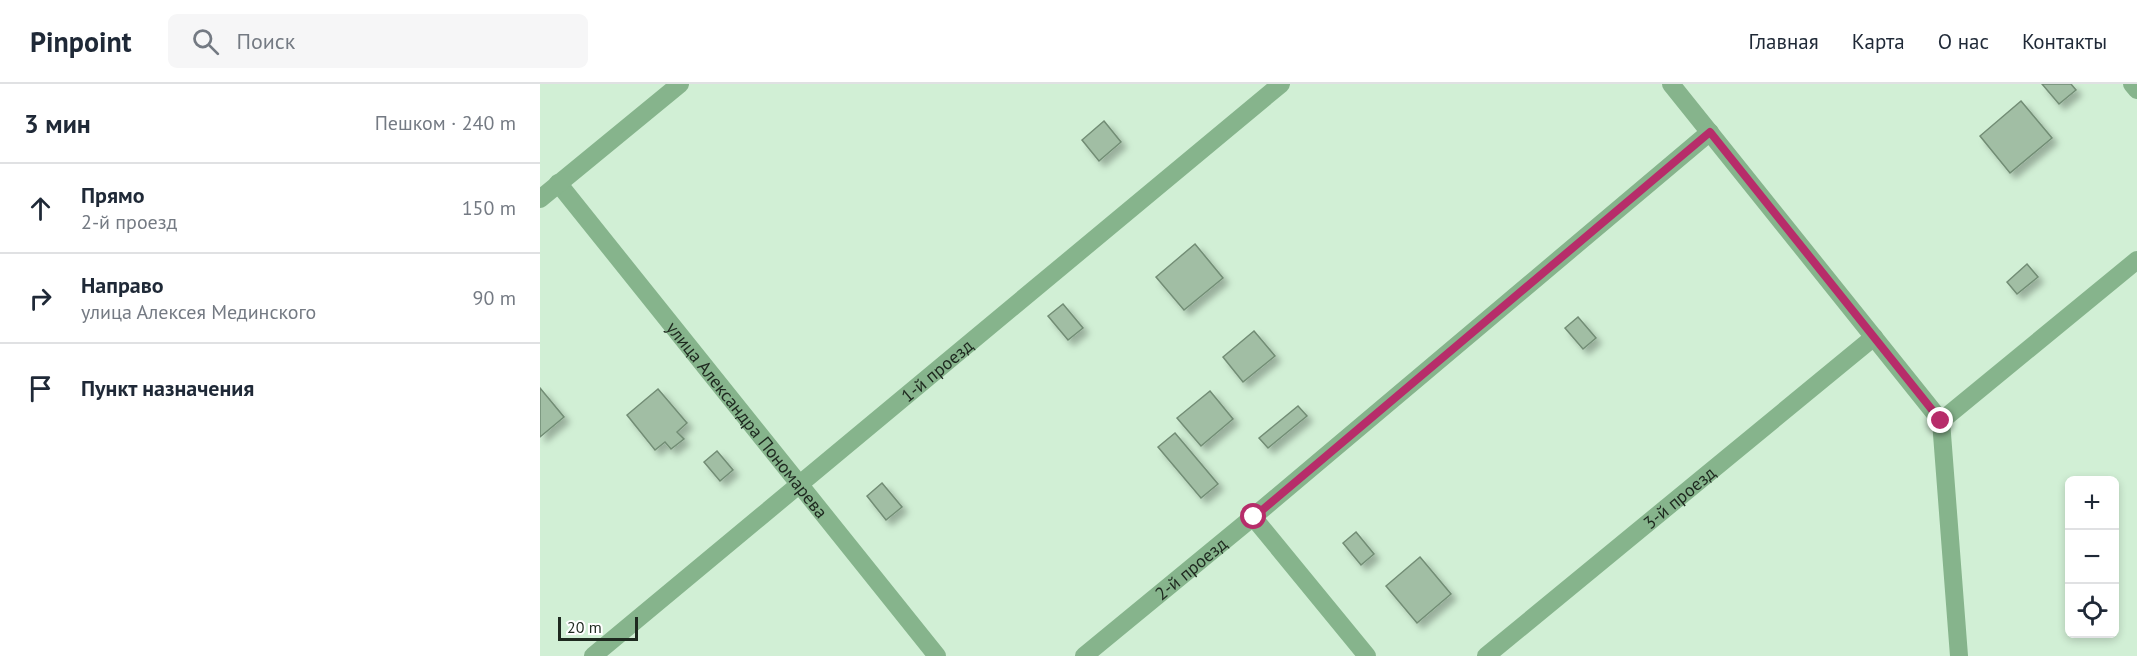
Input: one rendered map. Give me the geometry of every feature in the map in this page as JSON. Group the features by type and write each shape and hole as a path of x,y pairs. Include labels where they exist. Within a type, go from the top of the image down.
{"street":[{"path":"540,199 680,84"},
{"name":"1-й проезд","path":"593,656 1281,84"},
{"path":"1671,84 1941,421 1959,656"},
{"path":"2132,84 2137,90"},
{"name":"2-й проезд","path":"1084,656 1254,517 1710,132"},
{"name":"улица Александра Пономарева","path":"558,183 937,656"},
{"path":"1941,421 2137,260"},
{"name":"3-й проезд","path":"1486,656 1874,337"},
{"path":"1254,517 1367,656"}],"building":[{"path":"2042,84 2071,84 2076,90 2059,104"},
{"path":"2021,101 2052,138 2010,173 1980,136"},
{"path":"1104,121 1121,142 1099,161 1082,140"},
{"path":"1195,244 1223,278 1184,310 1156,277"},
{"path":"2027,264 2038,277 2017,294 2007,282"},
{"path":"1063,304 1083,328 1068,340 1048,316"},
{"path":"1578,317 1596,338 1583,349 1565,328"},
{"path":"1254,331 1275,356 1243,382 1223,357"},
{"path":"540,388 564,417 540,437"},
{"path":"658,389 687,423 677,432 684,439 671,449 665,442 655,450 627,415"},
{"path":"1210,391 1233,419 1201,446 1177,418"},
{"path":"1298,406 1307,416 1268,448 1259,438"},
{"path":"1175,433 1218,484 1201,498 1158,447"},
{"path":"717,451 733,470 720,481 704,462"},
{"path":"882,483 902,507 886,520 867,496"},
{"path":"1356,532 1374,554 1361,565 1343,543"},
{"path":"1420,557 1451,594 1417,623 1386,586"}],"route":[{"path":"1254,517 1710,132 1941,421"}]}
